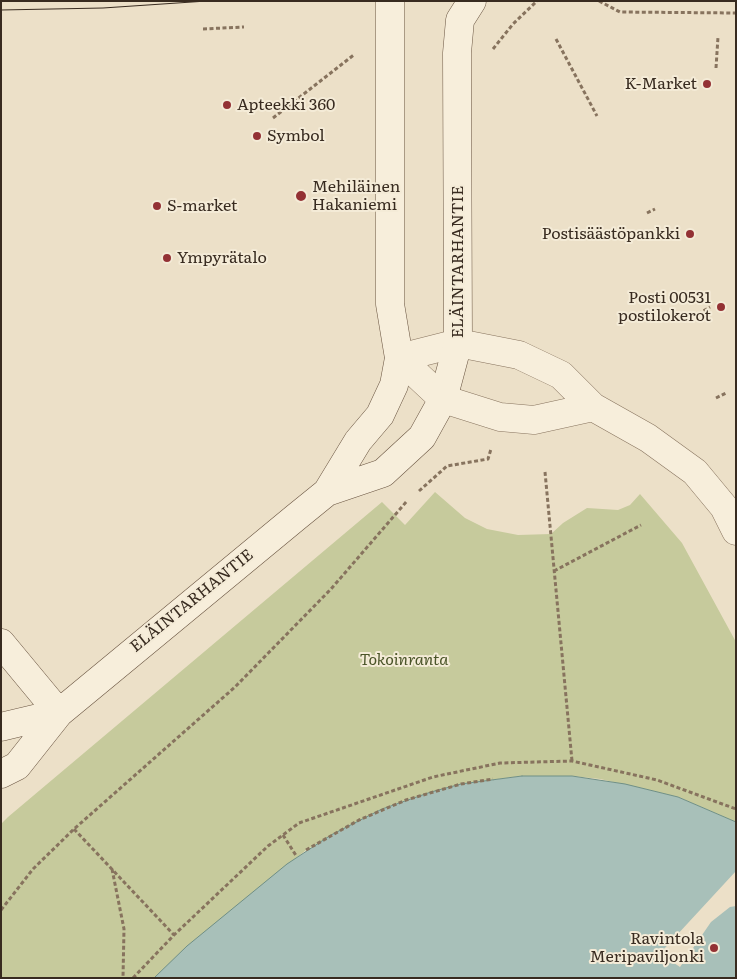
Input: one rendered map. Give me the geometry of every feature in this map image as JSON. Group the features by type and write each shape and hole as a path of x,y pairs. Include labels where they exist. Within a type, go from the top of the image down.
{"main road":[{"name":"ELÄINTARHANTIE","path":"1,774 17,766 59,713 327,492 358,441 380,415 394,385 399,358 390,304 390,1"},
{"name":"ELÄINTARHANTIE","path":"327,492 383,473 422,437 443,399 458,343 457,53 460,20 472,1"},
{"path":"399,358 458,343 518,355 561,374 593,407 648,438 695,472 724,507 736,531"},
{"path":"399,358 443,399 500,417 534,420 593,407"},
{"path":"1,643 59,713"},
{"name":"ELÄINTARHANTIE","path":"1,727 59,713"}],"path":[{"path":"491,52 513,24 537,1"},
{"path":"600,1 620,12 736,13"},
{"path":"203,29 244,27"},
{"path":"716,68 718,38"},
{"path":"556,39 597,116"},
{"path":"272,118 356,53"},
{"path":"647,213 655,209"},
{"path":"698,314 710,307"},
{"path":"716,398 726,392"},
{"path":"1,910 33,869 74,829 235,687 331,589 406,502 447,466 488,458"},
{"path":"545,472 572,762"},
{"path":"554,571 641,525"},
{"path":"133,978 174,935 268,846 299,823 432,777 500,763 572,762 657,780 736,809"},
{"path":"306,850 359,820 406,800 461,784 493,779"},
{"path":"74,829 174,935"},
{"path":"283,835 297,857"},
{"path":"112,869 124,928 123,978"}],"green space":[{"name":"Tokoinranta","path":"435,492 465,518 487,529 518,535 551,534 563,523 587,508 618,510 630,505 640,494 682,543 736,642 736,822 678,797 600,779 572,776 522,776 461,784 382,809 306,850 154,978 1,978 1,824 382,502 405,525"}],"water":[{"path":"522,776 572,776 625,784 678,797 736,822 736,978 154,978 187,946 287,864 331,835 382,809 431,792 461,784"}],"pier":[{"path":"736,871 736,906 730,907 711,922 680,967 671,961 673,958 664,949"}],"tram line":[{"path":"1,10 103,8 207,1"}],"place":[{"name":"K-Market","path":"707,84"},
{"name":"Apteekki 360","path":"227,105"},
{"name":"Symbol","path":"257,136"},
{"name":"Mehiläinen Hakaniemi","path":"301,196"},
{"name":"S-market","path":"157,206"},
{"name":"Postisäästöpankki","path":"690,234"},
{"name":"Ympyrätalo","path":"167,258"},
{"name":"Posti 00531 postilokerot","path":"721,307"},
{"name":"Ravintola Meripaviljonki","path":"714,948"}]}
